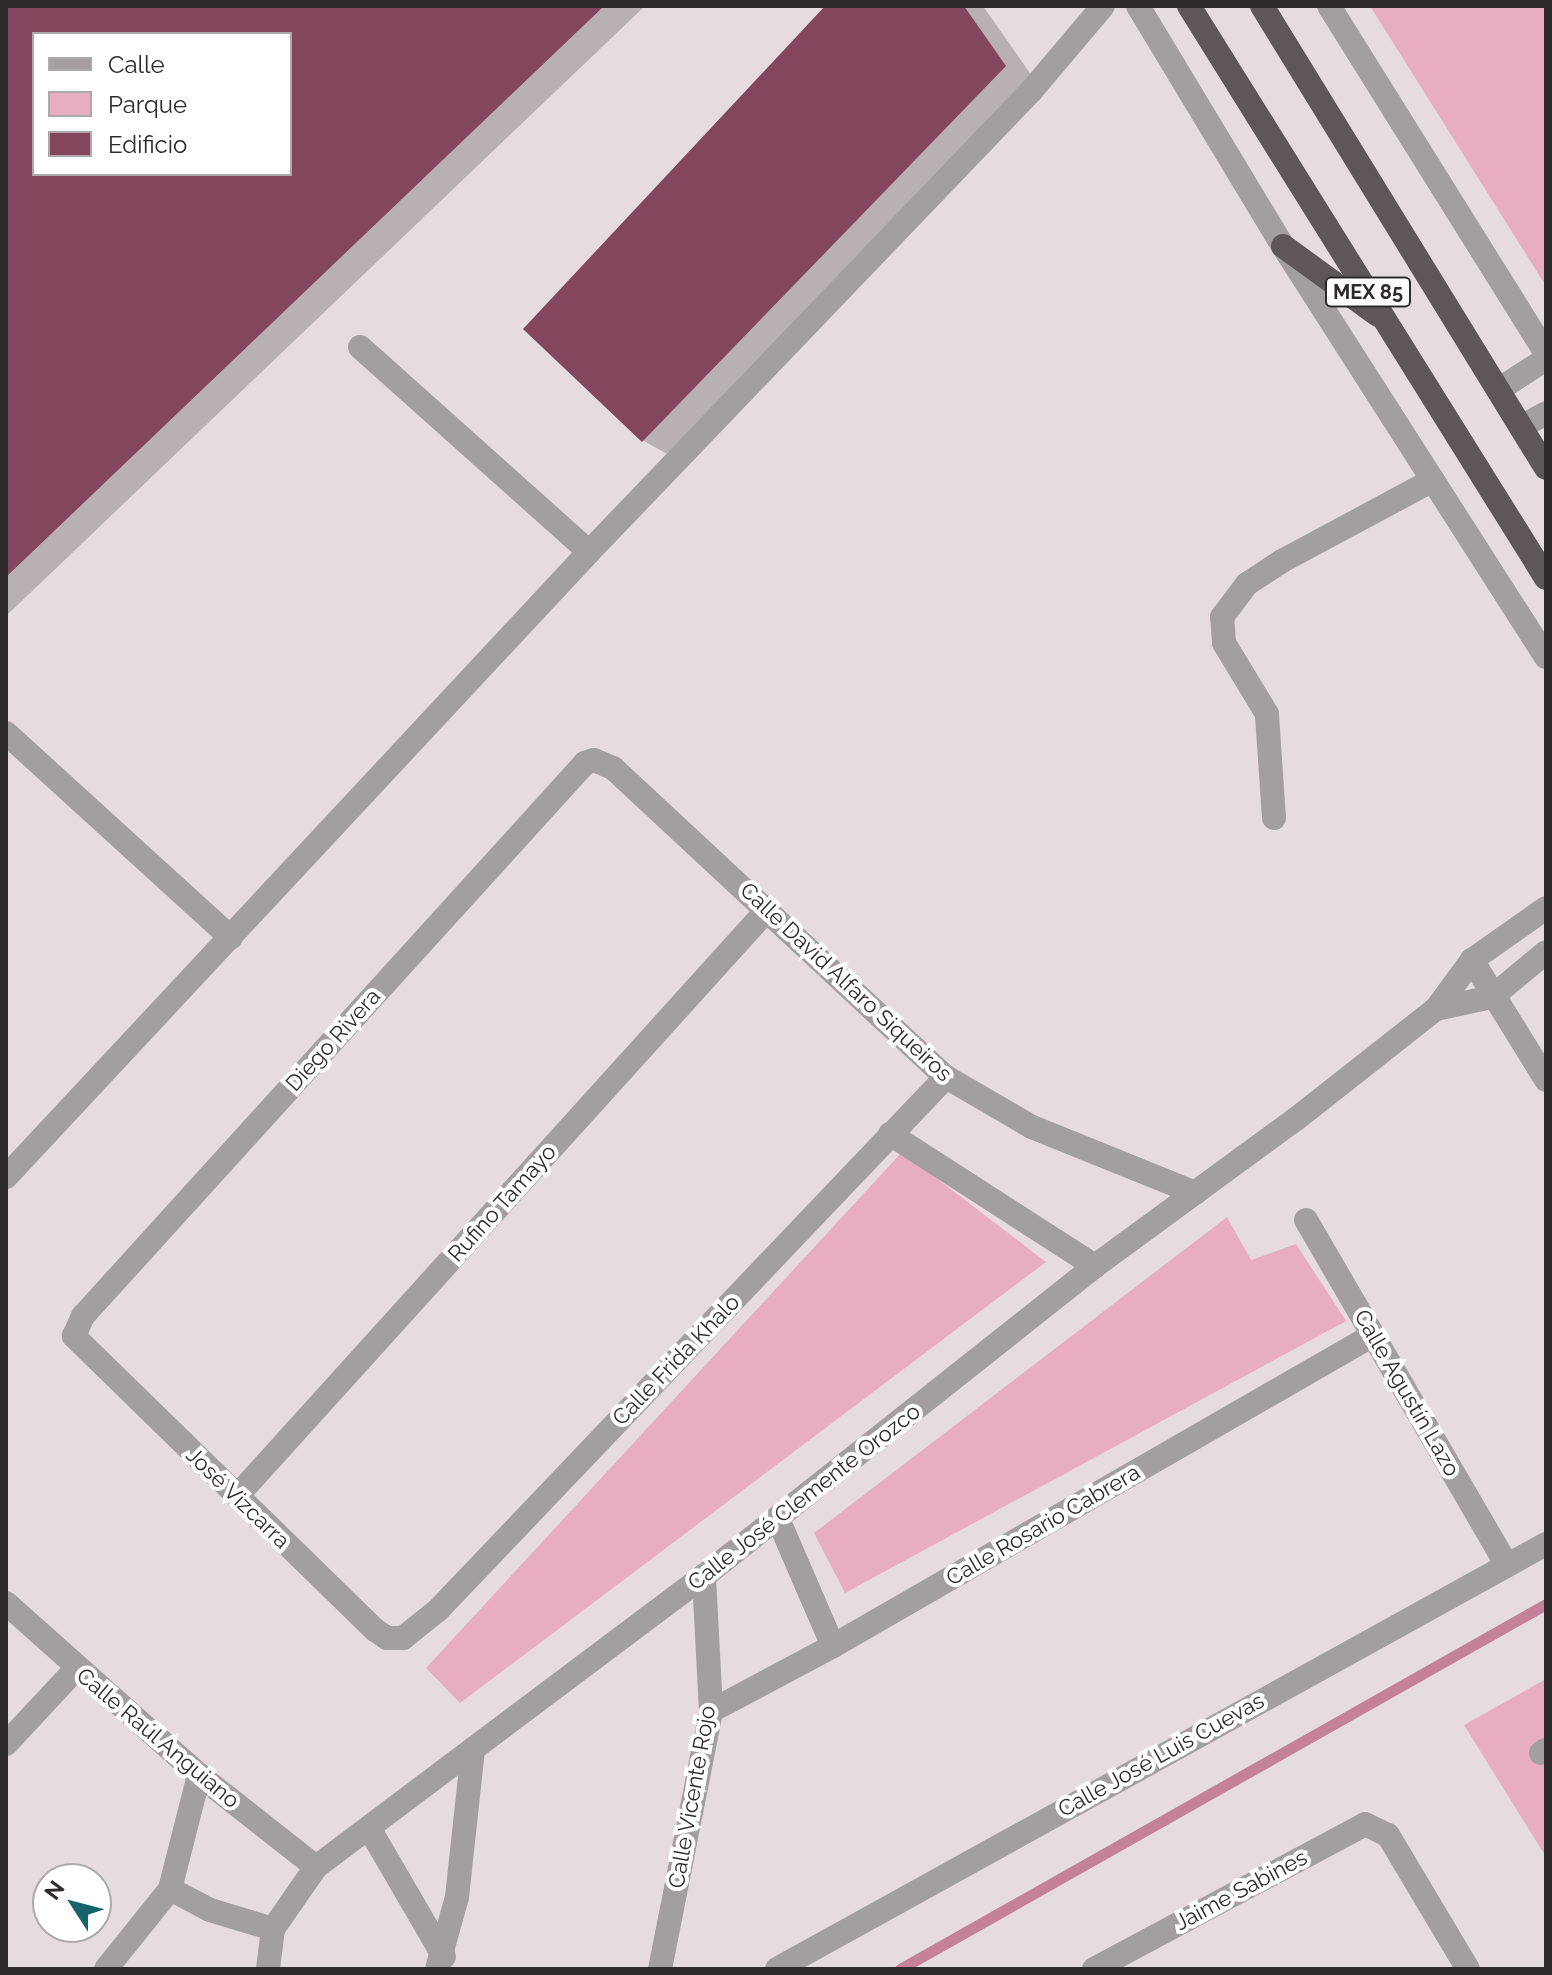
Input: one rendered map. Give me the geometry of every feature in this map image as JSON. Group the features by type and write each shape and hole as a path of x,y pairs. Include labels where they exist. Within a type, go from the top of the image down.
{"highway":[{"name":"MEX 85","path":"1189,6 1546,578"},
{"name":"MEX 85","path":"1262,6 1546,468"},
{"path":"1283,246 1387,322"}],"street":[{"path":"6,1177 589,552 1032,90 1103,6"},
{"path":"1138,6 1283,246 1546,657"},
{"path":"1329,6 1546,353"},
{"path":"360,347 589,552"},
{"path":"1498,390 1546,359"},
{"path":"1521,427 1546,413"},
{"path":"1274,818 1267,714 1224,643 1222,617 1247,584 1282,561 1433,480"},
{"path":"6,733 231,938"},
{"name":"Diego Rivera","path":"80,1346 74,1336 83,1316 585,763 602,760 613,768"},
{"name":"Calle David Alfaro Siqueiros","path":"613,768 946,1077 1032,1127 1195,1193"},
{"name":"Calle José Clemente Orozco","path":"273,1929 316,1867 704,1576 1095,1266 1436,1009 1472,960 1546,908"},
{"name":"Rufino Tamayo","path":"237,1496 767,910"},
{"name":"Calle José Clemente Orozco","path":"1436,1009 1492,997 1546,952"},
{"path":"1472,960 1546,1080"},
{"name":"Calle Frida Khalo","path":"403,1638 438,1610 946,1077"},
{"path":"890,1134 1095,1266"},
{"name":"Calle Agustín Lazo","path":"1306,1220 1507,1565"},
{"name":"Calle Rosario Cabrera","path":"711,1711 833,1646 1373,1335"},
{"name":"José Vizcarra","path":"80,1346 375,1630 387,1638 403,1638"},
{"path":"778,1519 833,1646"},
{"name":"Calle José Luis Cuevas","path":"777,1969 1546,1544"},
{"name":"Calle Vicente Rojo","path":"660,1969 711,1711 704,1576"},
{"name":"Calle Raúl Anguiano","path":"6,1603 76,1669 199,1775 316,1867"},
{"path":"6,1744 76,1669"},
{"path":"440,1963 457,1897 473,1749"},
{"path":"106,1969 170,1889 199,1775"},
{"name":"Jaime Sabines","path":"1094,1969 1365,1824 1388,1835 1468,1969"},
{"path":"369,1828 440,1963"},
{"path":"170,1889 210,1910 273,1929 268,1969"}],"green space":[{"path":"1370,6 1546,6 1546,286"},
{"path":"902,1152 1046,1262 460,1703 426,1668"},
{"path":"1227,1217 1251,1260 1296,1244 1346,1321 845,1593 814,1533"},
{"path":"1546,1679 1546,1857 1464,1725"}],"building":[{"path":"6,6 604,6 6,577"},
{"path":"825,6 964,6 1006,66 642,442 523,329"}],"waterway":[{"path":"900,1969 1546,1604"}]}
